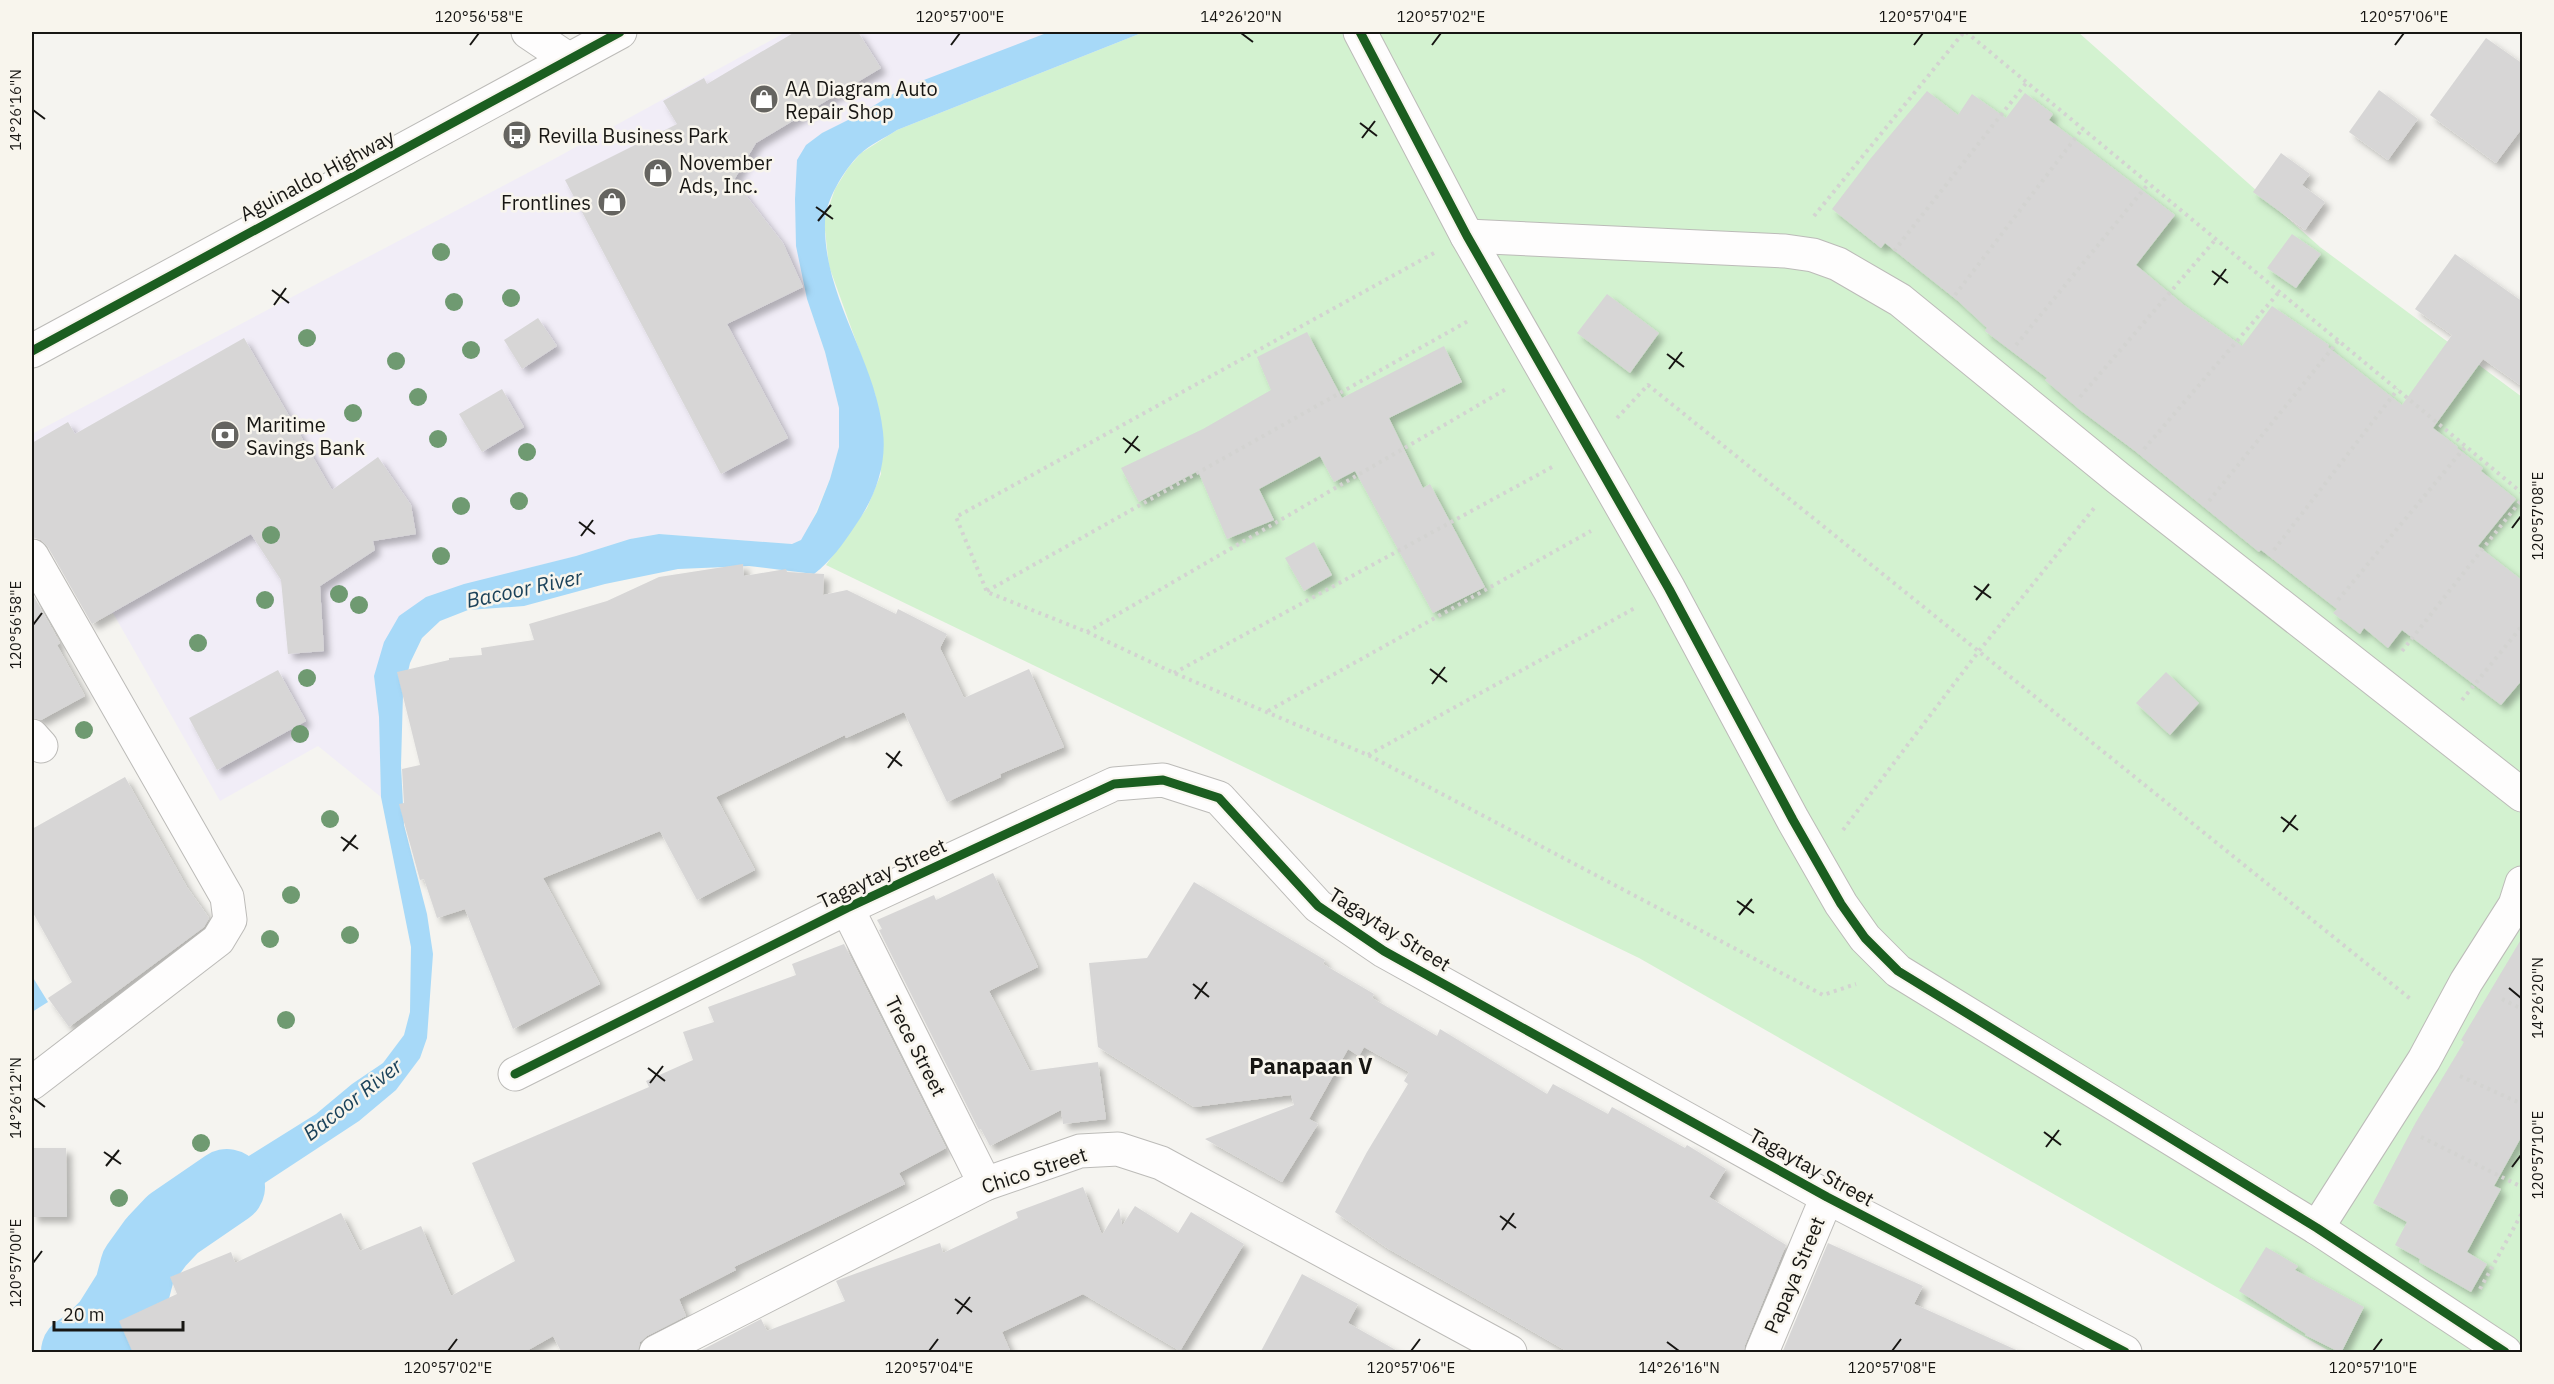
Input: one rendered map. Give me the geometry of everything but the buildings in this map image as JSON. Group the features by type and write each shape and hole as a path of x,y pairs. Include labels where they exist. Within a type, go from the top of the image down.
{"main road":[{"path":"528,32 568,59"},
{"name":"Aguinaldo Highway","path":"32,351 620,32"},
{"path":"1360,32 1467,236 1669,589 1793,820 1841,904 1865,939 1898,971 2317,1228 2505,1353"},
{"path":"1467,236 1785,251 1813,255 1838,264 1900,300 2118,478 2523,795"},
{"path":"32,556 227,897 230,920 218,940 32,1083"},
{"name":"Tagaytay Street","path":"515,1074 847,908 1114,784 1163,780 1219,798 1318,906 1384,951 1827,1197 2084,1343 2125,1353"},
{"path":"2317,1228 2424,1060 2442,1024 2515,905 2523,884"},
{"name":"Trece Street","path":"847,908 985,1184"},
{"name":"Chico Street","path":"656,1353 985,1184 1080,1151 1118,1149 1161,1162 1510,1353"},
{"name":"Papaya Street","path":"1762,1353 1827,1197"}],"path":[{"path":"1785,251 1965,32 2523,492"},
{"path":"1869,282 2027,82"},
{"path":"1932,326 2083,128"},
{"path":"1991,375 2149,183"},
{"path":"1467,236 956,517 987,592 1088,632 1174,673 1368,755 1823,995 1898,971"},
{"path":"2055,427 2216,239"},
{"path":"1819,862 1979,651 2118,478 2280,291"},
{"path":"987,592 1504,301"},
{"path":"2185,531 2339,340"},
{"path":"1088,632 1543,368"},
{"path":"1174,673 1588,448 1648,385 2442,1024"},
{"path":"2250,582 2398,389"},
{"path":"2313,631 2466,446"},
{"path":"2378,682 2523,499"},
{"path":"1268,711 1626,512"},
{"path":"1368,755 1669,589"},
{"path":"2439,729 2523,626"},
{"path":"2424,1060 2523,1104"},
{"path":"2385,1120 2523,1187"},
{"path":"2460,1323 2523,1214"}],"shaded area":[{"path":"786,32 1049,32 860,114 822,133 806,145 807,299 825,352 839,408 839,447 830,479 807,532 801,540 792,544 659,534 630,539 576,556 464,584 426,597 374,676 379,717 381,797 318,746 220,801 113,613 102,618 32,495 32,434 554,159"}],"green space":[{"path":"1144,32 2078,32 2320,247 2522,397 2522,1352 2331,1352 1639,958 826,565 867,508 881,474 876,397 829,266 824,221 835,189 861,153 897,130"}],"water":[{"path":"1049,32 1144,32 897,130 859,155 842,177 828,205 825,223 832,277 871,379 878,405 884,445 878,482 868,505 826,564 814,574 749,566 678,569 605,584 524,606 468,610 440,621 422,638 410,663 403,693 401,766 404,825 427,914 433,954 427,1038 420,1058 396,1090 359,1121 257,1188 152,1263 134,1242 167,1210 207,1182 316,1114 352,1084 383,1063 404,1035 410,1012 411,947 381,797 379,717 374,676 384,642 399,616 426,597 464,584 576,556 630,539 659,534 792,544 801,540 817,512 830,479 839,447 839,408 825,352 807,299 796,246 797,160 806,145 822,133 860,114 903,88"},
{"path":"32,976 48,1002 32,1012"}],"waterway":[{"name":"Bacoor River","path":"79,1352 88,1347 110,1325 132,1290 138,1267 156,1242 173,1224 227,1187"}],"cycle path":[{"path":"32,351 620,32"},
{"path":"1360,32 1467,236 1669,589 1793,820 1841,904 1865,938 1898,971 2317,1228 2505,1352"},
{"path":"515,1074 847,908 1114,784 1163,780 1219,798 1318,906 1384,951 1827,1197 2125,1352"}],"place":[{"name":"AA Diagram Auto Repair Shop","path":"764,99"},
{"name":"Revilla Business Park","path":"517,135"},
{"name":"November Ads, Inc.","path":"658,173"},
{"name":"Frontlines","path":"612,202"},
{"name":"Maritime Savings Bank","path":"225,435"}],"district":[{"name":"Panapaan V","path":"1311,1065"}]}
